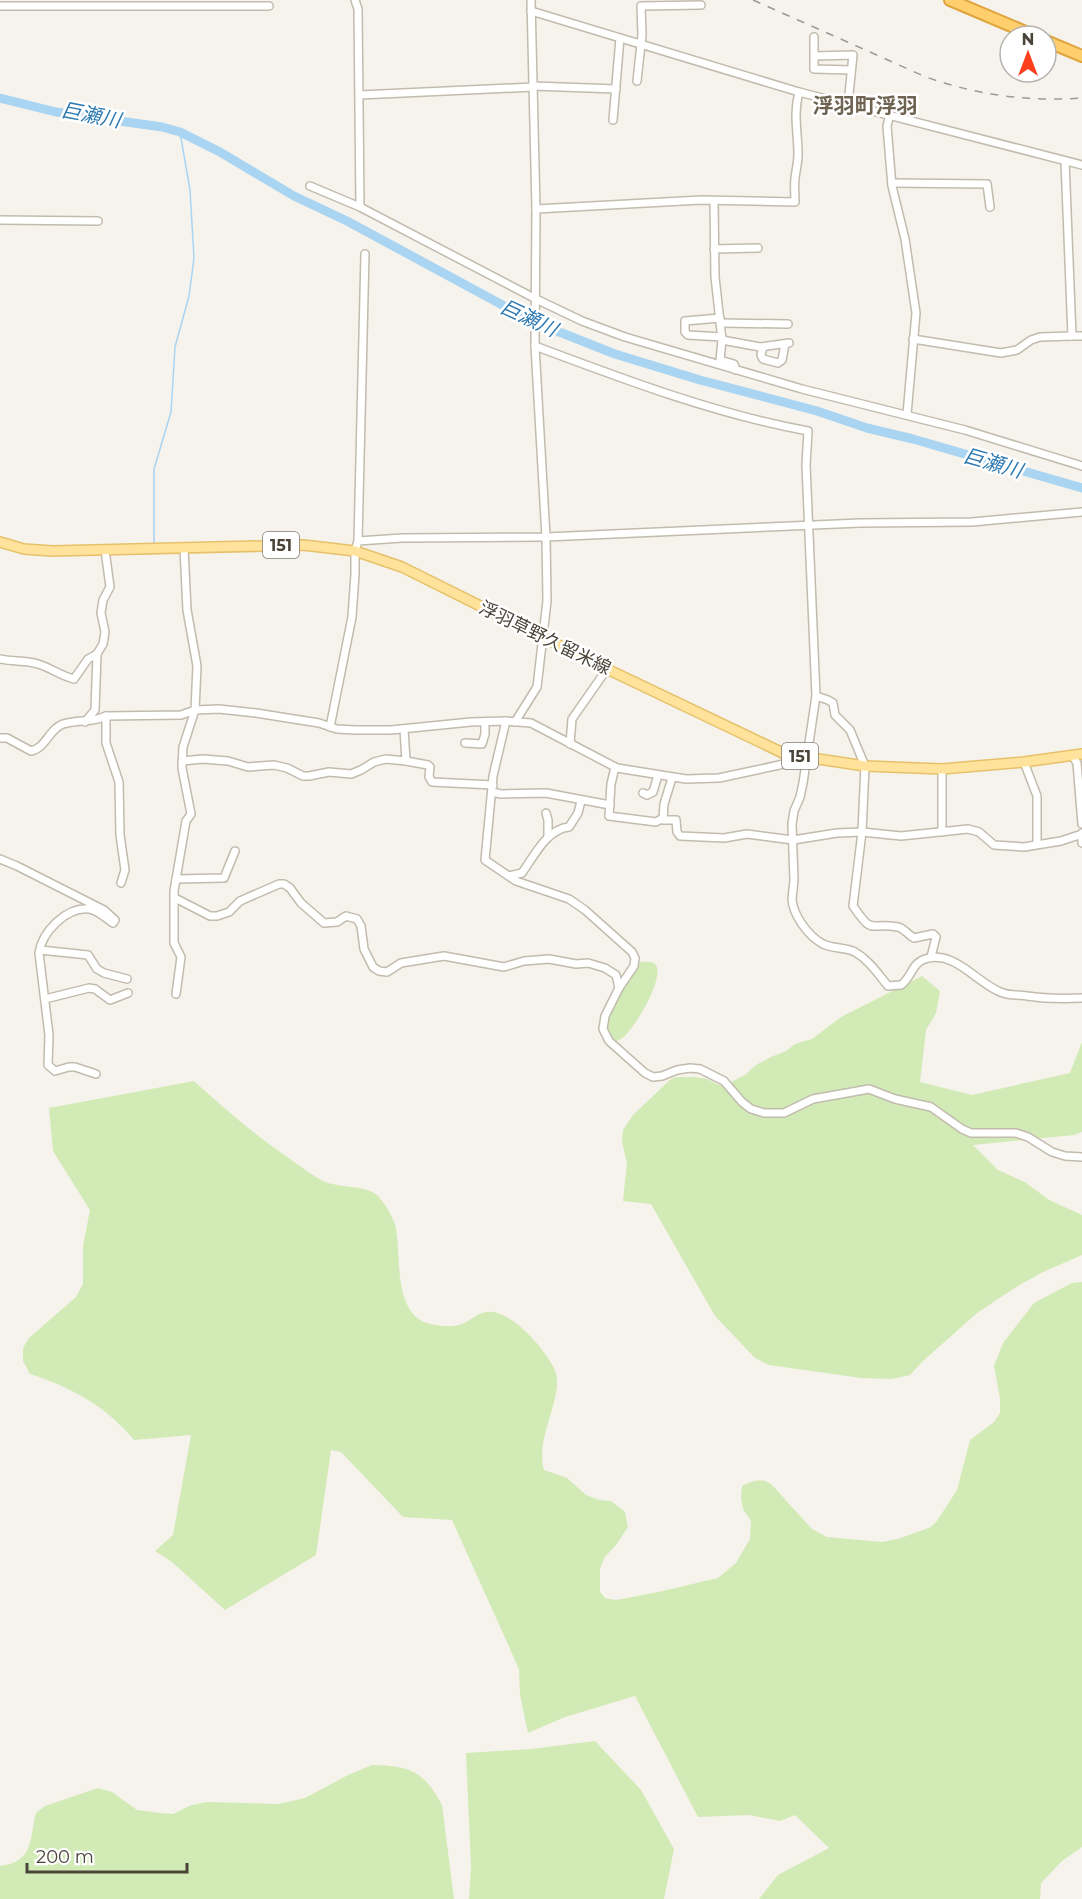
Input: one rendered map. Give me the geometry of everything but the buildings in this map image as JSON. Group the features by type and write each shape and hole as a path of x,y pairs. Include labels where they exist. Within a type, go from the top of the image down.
{"highway":[{"path":"950,0 1007,24"},
{"path":"1058,45 1082,56"}],"main road":[{"name":"浮羽草野久留米線","path":"0,543 37,551 303,545 356,546 785,754 865,766 942,769 1024,762 1077,754"}],"street":[{"path":"355,0 358,9 360,207"},
{"path":"515,722 537,687 547,601 546,537 535,346 536,209 531,0"},
{"path":"637,81 641,44 641,6 701,5"},
{"path":"0,6 269,6"},
{"path":"531,11 799,92 1082,165"},
{"path":"814,37 814,69 851,70"},
{"path":"613,120 620,38"},
{"path":"814,56 853,55 848,104"},
{"path":"360,95 533,87 616,88"},
{"path":"536,209 714,201 795,202 795,176 798,168 796,105 799,92"},
{"path":"890,114 887,126 892,183 905,239 916,314 907,414"},
{"path":"1065,161 1072,336"},
{"path":"892,183 987,184 990,207"},
{"path":"310,186 360,207 536,299 624,338 802,389 907,414 1082,466"},
{"path":"714,201 715,277 722,338 720,360"},
{"path":"0,220 98,221"},
{"path":"714,249 758,248"},
{"path":"330,727 352,617 356,574 365,254"},
{"path":"763,346 761,355 763,360 778,363 782,360 787,343 763,346 722,338 688,335 685,332 685,321 788,324"},
{"path":"913,339 1001,353 1017,350 1031,340 1041,337 1082,336"},
{"path":"535,346 624,380 766,423 808,431 806,465 816,696 800,797 794,811 793,910 813,936 823,944 854,951 875,969 888,986 901,985 912,974 913,967 931,957 966,968 981,981 1002,993 1043,999 1082,998"},
{"path":"699,359 703,355 734,364 736,370"},
{"path":"356,546 402,538 546,537 893,522 972,522 1082,512"},
{"path":"176,994 181,957 174,943 176,879 181,861 186,821 191,814 182,761 183,747 195,710 197,666 187,610 184,548"},
{"path":"85,722 95,710 97,654 103,644 105,632 101,613 103,600 110,587 105,550"},
{"path":"0,660 22,660 42,665 74,679 88,659 97,654"},
{"path":"570,744 572,719 607,669"},
{"path":"816,696 833,703 835,715 850,730 865,766 862,832 853,906 866,925 871,927 899,927 914,938 933,934 936,937 931,957"},
{"path":"0,738 7,738 31,751 39,750 54,730 63,724 96,721 106,716 181,715 195,710 219,709 355,730 404,729 506,721 531,723 615,767 672,778 700,780 719,778 784,764 803,764 807,758"},
{"path":"106,716 106,743 119,782 120,835 125,870 121,883"},
{"path":"506,721 495,770 486,860 516,880 569,899 585,910 632,952 635,958 634,966 604,1017 603,1029 609,1041 645,1073 653,1077 677,1070 700,1069 724,1081 751,1109 764,1113 784,1113 813,1099 869,1089 895,1099 931,1107 962,1130 971,1133 1016,1133 1028,1137 1052,1152 1065,1156 1082,1157"},
{"path":"465,743 482,744 485,722"},
{"path":"404,729 406,761"},
{"path":"1077,754 1082,824"},
{"path":"182,761 203,759 228,761 248,767 274,765 309,777 329,772 351,774 379,760 406,761 428,765 432,782 493,789 510,794 546,793 610,805"},
{"path":"1024,762 1037,796 1037,844"},
{"path":"615,767 609,816 656,822 663,818 676,820 677,832 680,836 724,838 747,834 793,840 837,833 862,832 901,836 973,830 979,832 994,845 1024,846 1082,834 1082,843"},
{"path":"942,769 942,832"},
{"path":"643,793 647,795 654,792 658,775"},
{"path":"663,818 664,804 672,778"},
{"path":"509,876 522,873 548,837 559,828 569,827 578,813 581,801"},
{"path":"546,813 548,837"},
{"path":"176,879 224,878 235,851"},
{"path":"0,859 104,910 115,920 113,922 98,912 87,909 66,915 45,936 40,950 49,1035 47,1060 51,1069 55,1071 69,1066 96,1074"},
{"path":"175,898 210,916 217,916 229,912 240,901 279,884 285,884 301,903 324,923 337,922 346,916 357,919 361,926 364,949 373,967 379,970 387,972 401,963 444,957 504,967 524,961 549,959 576,964 588,963 605,968 616,975 619,988"},
{"path":"40,950 88,955 97,969 127,979"},
{"path":"45,999 89,988 95,989 110,1000 128,993"}],"green space":[{"path":"641,962 655,964 657,970 653,991 626,1034 618,1041 607,1040 607,1015 628,971"},
{"path":"922,976 940,991 936,1013 926,1030 920,1082 972,1095 1070,1073 1082,1042 1082,1132 1074,1135 973,1145 998,1170 1025,1182 1049,1200 1082,1215 1082,1255 1041,1273 977,1313 910,1375 892,1379 861,1378 769,1365 755,1358 715,1316 651,1204 623,1201 627,1163 622,1142 623,1130 633,1115 671,1079 695,1077 707,1079 719,1085 729,1083 795,1044 812,1039 841,1017"},
{"path":"194,1081 254,1133 316,1177 330,1183 368,1190 379,1197 395,1225 400,1280 407,1304 413,1314 422,1321 453,1326 486,1312 495,1312 515,1323 543,1350 557,1378 557,1390 543,1444 544,1470 567,1478 586,1495 599,1500 611,1501 625,1512 628,1527 604,1558 600,1569 600,1592 605,1598 616,1600 718,1578 736,1563 750,1539 751,1521 743,1509 741,1497 742,1486 754,1481 761,1480 772,1485 812,1529 827,1537 882,1542 898,1539 931,1527 957,1490 970,1440 994,1422 1000,1413 1000,1398 994,1366 1003,1343 1034,1303 1072,1283 1082,1282 1082,1847 1062,1861 1041,1883 1040,1899 759,1899 778,1875 829,1848 795,1815 780,1821 749,1815 698,1817 635,1696 565,1717 528,1733 520,1695 519,1669 452,1520 403,1517 341,1452 331,1450 316,1555 225,1610 172,1562 155,1551 173,1535 191,1435 134,1440 112,1417 87,1399 60,1385 30,1374 23,1361 23,1348 29,1338 76,1297 83,1284 83,1246 90,1210 53,1151 49,1108"},
{"path":"595,1741 641,1790 674,1849 664,1899 469,1899 471,1867 466,1753 531,1749"},
{"path":"372,1765 396,1767 414,1772 422,1777 435,1793 442,1805 454,1899 0,1899 0,1866 11,1864 24,1855 30,1841 36,1813 45,1806 98,1788 112,1792 137,1810 160,1813 173,1814 189,1806 206,1802 279,1804 305,1798"}],"waterway":[{"name":"巨瀬川","path":"0,98 56,112 162,127 180,132 220,152 294,196 347,221 534,322 615,354 1082,488"},
{"path":"154,543 154,469 171,412 175,347 189,296 194,258 190,190 180,132"}],"railway":[{"path":"753,0 926,77 945,83 1003,96 1042,99 1082,98"}],"district":[{"name":"浮羽町浮羽","path":"865,105"}]}
